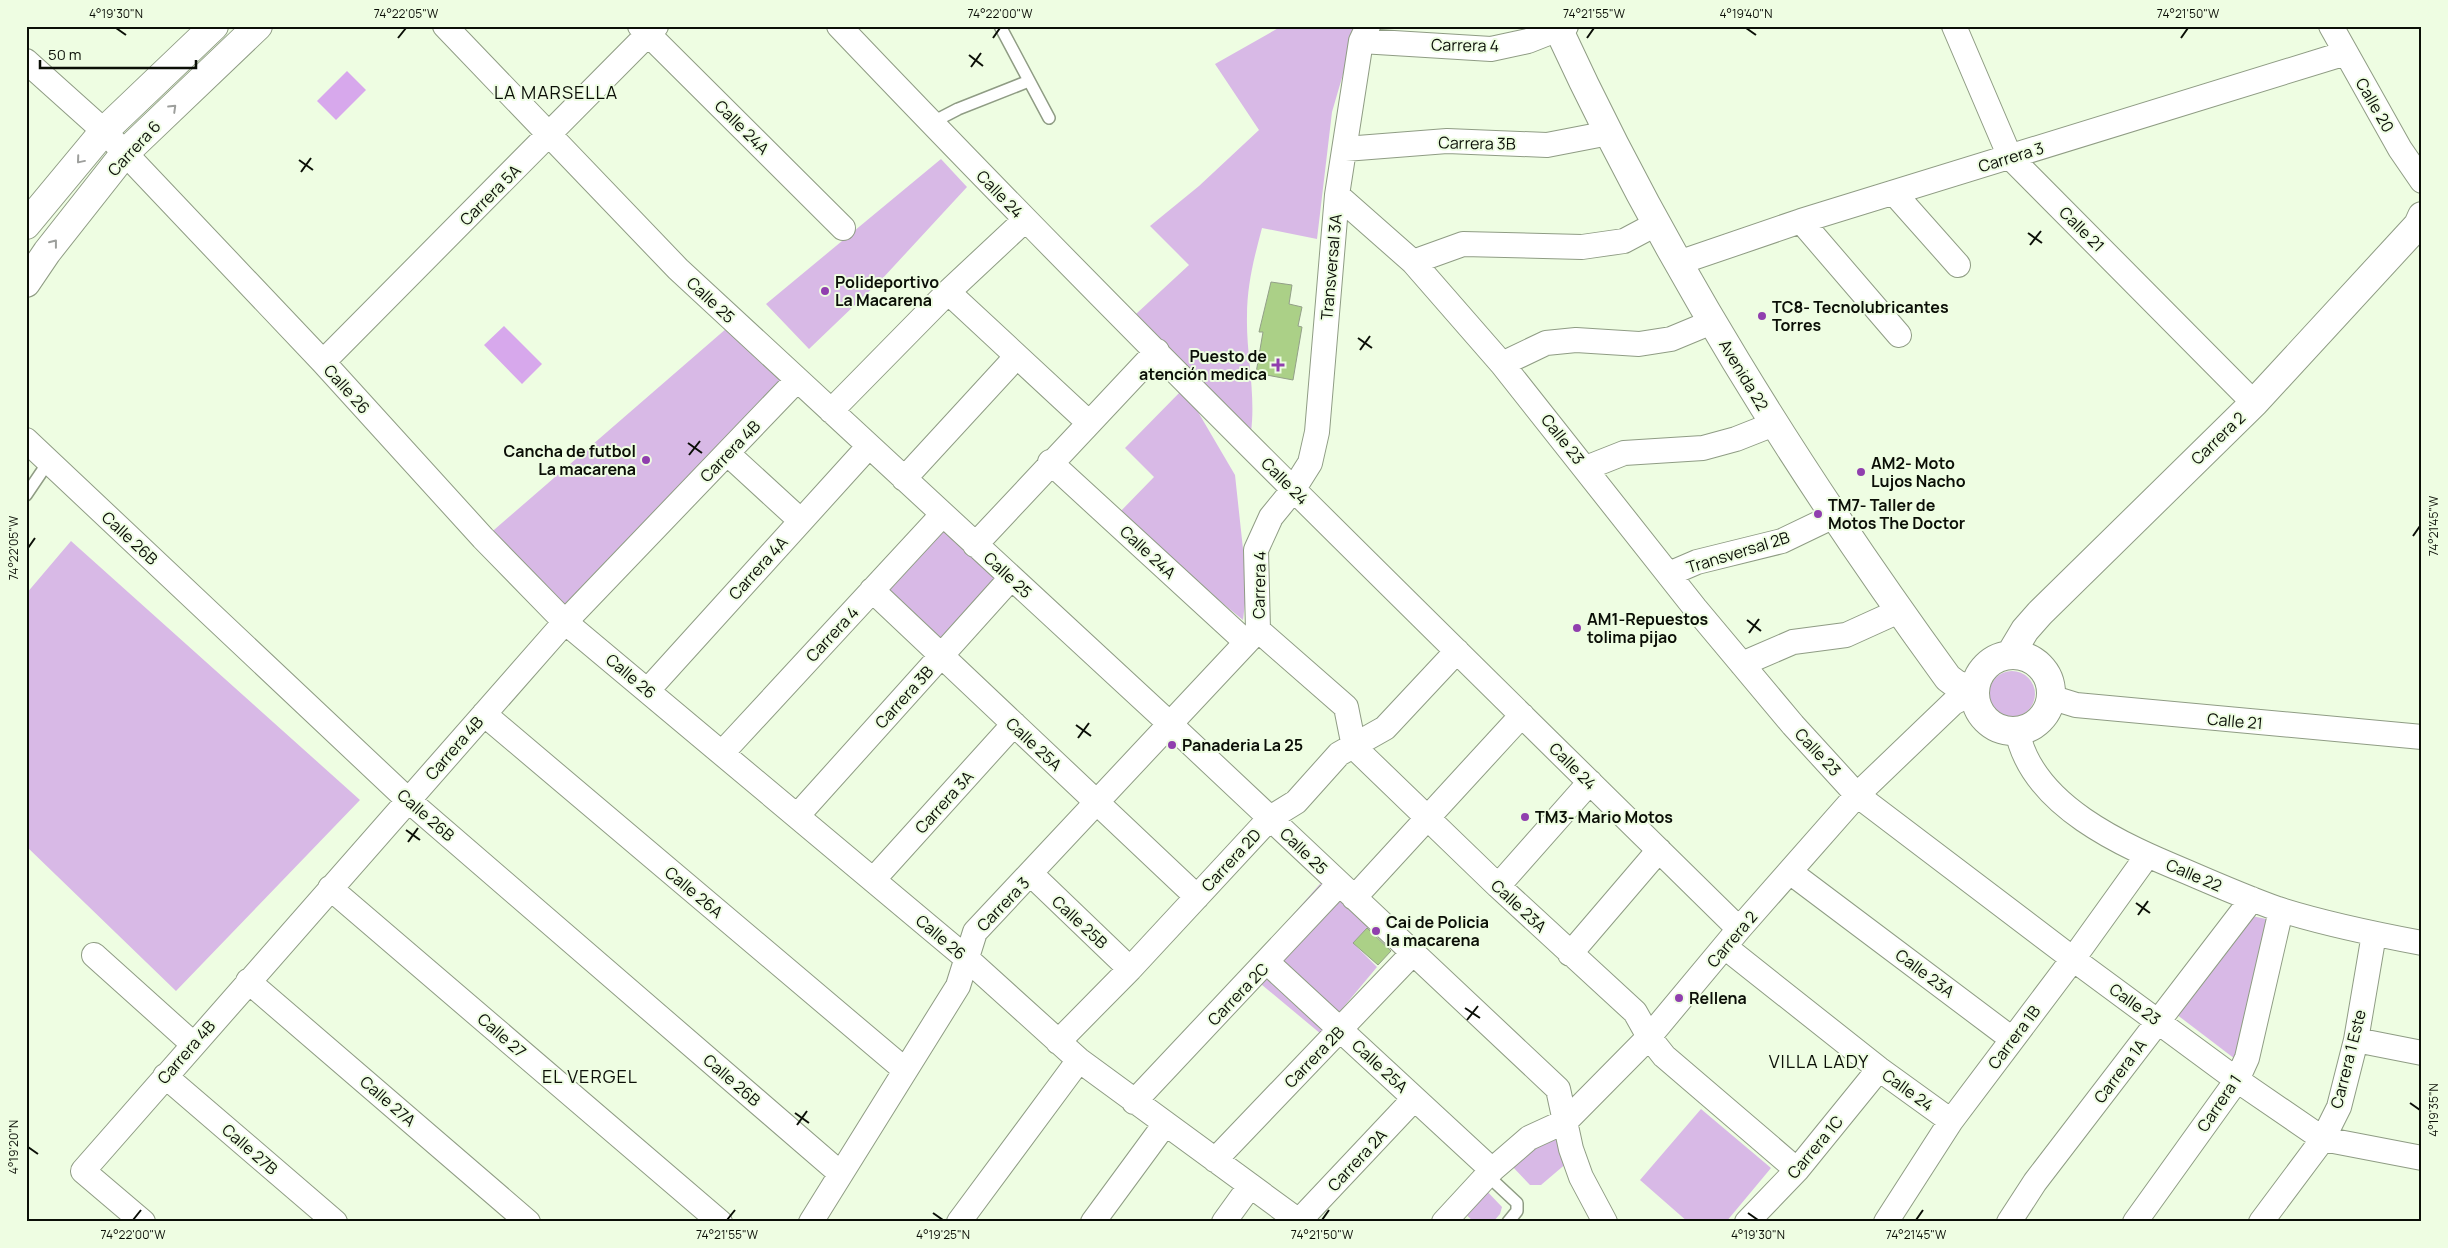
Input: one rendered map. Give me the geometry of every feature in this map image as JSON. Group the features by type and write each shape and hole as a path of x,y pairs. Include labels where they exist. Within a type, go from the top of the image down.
{"street":[{"name":"Carrera 6","path":"26,225 104,131 214,26"},
{"name":"Carrera 6","path":"26,283 47,252 125,153 258,26"},
{"name":"Calle 25","path":"445,26 678,269 1170,724 1558,1089 1572,1149 1581,1176 1605,1222"},
{"name":"Calle 24","path":"839,26 1025,220 1157,350 1293,490 1659,850 1732,938 1879,1069 1951,1121"},
{"name":"Calle 21","path":"1955,26 2010,157 2254,403"},
{"name":"Calle 20","path":"2331,26 2400,149 2422,181"},
{"name":"Carrera 4","path":"1364,33 1491,48 1528,41 1560,27"},
{"name":"Avenida 22","path":"1560,27 1609,134 1656,224 1712,322 1774,424 1899,611 1954,684 1960,687 1975,689"},
{"name":"Carrera 5A","path":"323,362 549,136 648,29"},
{"name":"Calle 24A","path":"648,29 843,228"},
{"name":"Transversal 3A","path":"1293,490 1310,463 1318,432 1337,195 1364,33"},
{"name":"Carrera 3","path":"1678,263 1801,221 2346,53"},
{"name":"Calle 26","path":"26,61 104,131 323,362 483,538 565,622 965,957 1079,1060 1299,1221"},
{"name":"Carrera 3B","path":"1346,149 1447,141 1547,145 1609,134"},
{"path":"1894,193 1958,265"},
{"name":"Calle 23","path":"1337,195 1413,262 1502,364 1586,468 1694,608 1793,725 1858,794 2073,959 2237,1080 2323,1139 2422,1158"},
{"path":"831,411 948,292 1025,220"},
{"path":"1801,221 1899,335"},
{"name":"Carrera 2","path":"2010,655 2025,630 2040,613 2254,403 2420,223"},
{"path":"1413,262 1463,244 1582,247 1624,241 1656,224"},
{"path":"948,292 1088,422"},
{"path":"1502,364 1546,343 1576,340 1639,344 1671,339 1712,322"},
{"path":"975,545 1050,462 1157,350"},
{"path":"904,479 1017,356"},
{"name":"Carrera 4B","path":"143,1222 83,1171 565,622 797,380"},
{"path":"1586,468 1624,453 1703,448 1736,439 1774,424"},
{"name":"Calle 26B","path":"26,440 408,800 841,1174"},
{"name":"Carrera 4A","path":"648,690 869,446"},
{"path":"728,454 800,522"},
{"name":"Calle 24A","path":"1050,462 1252,636"},
{"name":"Carrera 4","path":"1252,636 1256,550 1271,517 1293,490"},
{"name":"Carrera 4","path":"722,753 942,515"},
{"name":"Transversal 2B","path":"1669,574 1697,562 1782,541 1834,516"},
{"name":"Carrera 3B","path":"797,816 1011,578"},
{"name":"Calle 25A","path":"872,590 1197,897"},
{"path":"1742,664 1793,642 1846,635 1899,611"},
{"name":"Carrera 3","path":"811,1222 958,986 965,957 975,932 1252,636"},
{"path":"1252,636 1346,707 1354,747"},
{"name":"Carrera 2D","path":"1058,1042 1130,969 1270,818 1296,802 1339,754 1385,728 1457,651"},
{"path":"2010,655 2022,656 2039,666 2049,682 2050,697 2047,708 2040,719 2029,727 2017,730 1998,728 1987,720 1979,710 1975,689 1979,675 1989,664 1998,658 2010,655"},
{"name":"Carrera 2","path":"1451,1219 1489,1173 1529,1138 1566,1121 1649,1037 1732,938 1858,794 1953,703 1975,689"},
{"name":"Calle 21","path":"2050,697 2076,705 2422,737"},
{"name":"Calle 26A","path":"484,714 905,1070"},
{"name":"Carrera 2C","path":"1134,1102 1268,963 1427,818 1522,714"},
{"name":"Carrera 3A","path":"873,880 1014,724"},
{"name":"Calle 22","path":"2017,730 2020,747 2027,760 2052,793 2088,823 2147,856 2281,910 2374,934 2422,943"},
{"name":"Calle 23A","path":"1354,747 1570,954 1635,1012 1649,1037 1664,1056 1798,1170"},
{"path":"1498,886 1590,782"},
{"path":"1570,954 1659,850"},
{"name":"Carrera 1B","path":"1886,1222 1951,1121 2073,959 2147,856"},
{"name":"Calle 23A","path":"1790,872 2012,1039"},
{"name":"Calle 25B","path":"1031,874 1130,969"},
{"name":"Calle 27","path":"330,888 720,1222"},
{"name":"Carrera 1A","path":"2009,1222 2035,1182 2252,899"},
{"name":"Carrera 1","path":"2135,1222 2237,1080 2247,1058 2281,910"},
{"name":"Carrera 1 Este","path":"2261,1222 2323,1139 2339,1108 2356,1040 2374,934"},
{"name":"Carrera 2B","path":"1216,1160 1413,953"},
{"path":"94,955 193,1044"},
{"name":"Calle 25A","path":"1268,963 1414,1098 1489,1173"},
{"name":"Calle 27A","path":"248,981 528,1222"},
{"path":"2356,1040 2422,1053"},
{"path":"959,1222 1079,1060"},
{"name":"Carrera 1C","path":"1747,1222 1798,1170 1879,1069"},
{"name":"Calle 27B","path":"165,1076 335,1222"},
{"name":"Carrera 2A","path":"1299,1221 1414,1098"},
{"path":"1093,1222 1165,1124"},
{"path":"1224,1222 1250,1186"}],"lane":[{"path":"1000,26 1049,118"},
{"path":"931,123 958,109 1029,81"},
{"path":"26,495 49,461"},
{"path":"1489,1173 1517,1203 1517,1211 1508,1222"}],"shaded area":[{"path":"1282,26 1357,26 1332,112 1317,239 1262,228 1259,239 1247,305 1247,330 1252,388 1251,432 1136,314 1189,265 1150,226 1199,186 1259,130 1215,64"},
{"path":"347,71 366,90 336,120 317,101"},
{"path":"941,159 967,187 882,279 809,349 766,304"},
{"path":"504,326 542,364 522,384 484,345"},
{"name":"Cancha de futbol La macarena","path":"727,328 790,383 565,620 487,536"},
{"path":"1184,388 1235,475 1247,586 1243,620 1116,516 1154,477 1125,448"},
{"path":"943,517 1004,574 939,645 877,588"},
{"path":"71,541 360,800 176,991 26,846 26,594"},
{"path":"2017,671 2029,677 2034,685 2034,703 2029,711 2021,716 2007,717 1995,711 1990,703 1989,689 1995,677 2003,672"},
{"path":"1327,876 1375,920 1353,943 1377,967 1321,1034 1244,970"},
{"path":"2247,915 2271,920 2239,1062 2176,1014"},
{"path":"1701,1109 1771,1168 1726,1222 1688,1222 1640,1180"},
{"path":"1561,1132 1568,1162 1541,1185 1530,1185 1510,1164"},
{"path":"1482,1186 1502,1207 1500,1214 1493,1222 1474,1222 1460,1209"}],"building":[{"path":"1271,282 1292,285 1289,304 1302,307 1298,326 1302,327 1293,380 1256,373 1263,332 1259,332"},
{"name":"Cai de Policia la macarena","path":"1367,928 1391,951 1378,965 1353,943"}],"place":[{"name":"Polideportivo La Macarena","path":"825,291"},
{"name":"TC8- Tecnolubricantes Torres","path":"1762,316"},
{"name":"Puesto de atención medica","path":"1278,365"},
{"name":"Cancha de futbol La macarena","path":"646,460"},
{"name":"AM2- Moto Lujos Nacho","path":"1861,472"},
{"name":"TM7- Taller de Motos The Doctor","path":"1818,514"},
{"name":"AM1-Repuestos tolima pijao","path":"1577,628"},
{"name":"Panaderia La 25","path":"1172,745"},
{"name":"TM3- Mario Motos","path":"1525,817"},
{"name":"Cai de Policia la macarena","path":"1376,931"},
{"name":"Rellena","path":"1679,998"}],"district":[{"name":"LA MARSELLA","path":"556,93"},
{"name":"VILLA LADY","path":"1819,1062"},
{"name":"EL VERGEL","path":"590,1077"}]}
